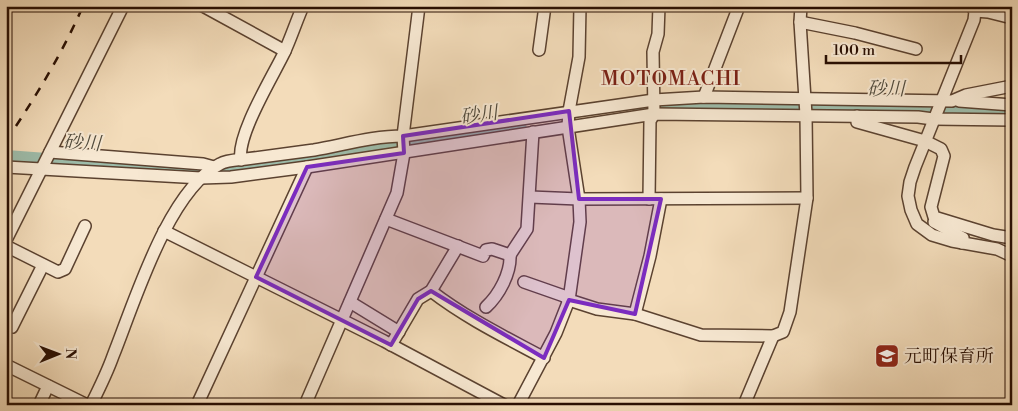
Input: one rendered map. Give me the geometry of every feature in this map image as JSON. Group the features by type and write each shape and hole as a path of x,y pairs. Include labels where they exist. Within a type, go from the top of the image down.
{"street":[{"path":"6,240 123,6"},
{"path":"203,6 285,51"},
{"path":"241,160 240,154 248,125 285,51 303,6"},
{"path":"305,405 397,193 404,153 404,136 419,6"},
{"path":"539,50 545,6"},
{"path":"518,405 544,358 569,300 580,222 579,199 568,127 579,57 580,6"},
{"path":"635,314 650,256 655,199 650,121 654,114 654,52 658,34 659,6"},
{"path":"704,97 739,6"},
{"path":"524,282 597,309 635,314 701,335 773,336 783,332 790,312 807,198 806,100 800,22 801,6"},
{"path":"1012,18 973,9 974,20 947,101 933,119 910,182 908,196 917,224 932,235 962,243 997,249 1012,256"},
{"path":"800,22 916,48"},
{"path":"947,101 966,95 1012,86"},
{"path":"91,405 113,358 164,231 174,213 201,178 222,162 326,148 390,136 404,136 654,100 704,97 947,101 1012,105"},
{"path":"6,167 201,178 230,177 404,153 654,114 806,115 1012,120"},
{"path":"856,116 857,122 925,141 941,149 944,156 930,208 934,217 934,223 962,238 962,243"},
{"path":"486,307 493,301 510,263 510,255 527,229 533,132"},
{"path":"50,152 203,164 214,167"},
{"path":"197,405 307,167"},
{"path":"530,196 579,199 807,198"},
{"path":"934,217 993,236 1012,238"},
{"path":"386,219 483,256 486,250 492,249 510,255"},
{"path":"6,246 58,272 65,269 84,226"},
{"path":"164,231 392,345 504,405"},
{"path":"392,345 418,299 431,291 458,246"},
{"path":"6,326 12,327 43,265"},
{"path":"431,291 450,305 544,358"},
{"path":"350,302 399,332"},
{"path":"744,405 773,336"},
{"path":"6,365 87,405"},
{"path":"39,405 48,386"}],"highlighted area":[{"path":"569,111 579,199 661,199 635,314 569,300 544,358 431,291 418,299 391,345 256,277 307,167 404,153 403,136"}],"waterway":[{"name":"砂川","path":"640,112 664,108 800,107 960,110 1012,115"},
{"name":"砂川","path":"6,158 195,172 233,172 519,129"}],"railway":[{"path":"6,141 48,75 83,6"}],"place":[{"name":"元町保育所","path":"887,356"}],"district":[{"name":"MOTOMACHI","path":"671,79"}]}
